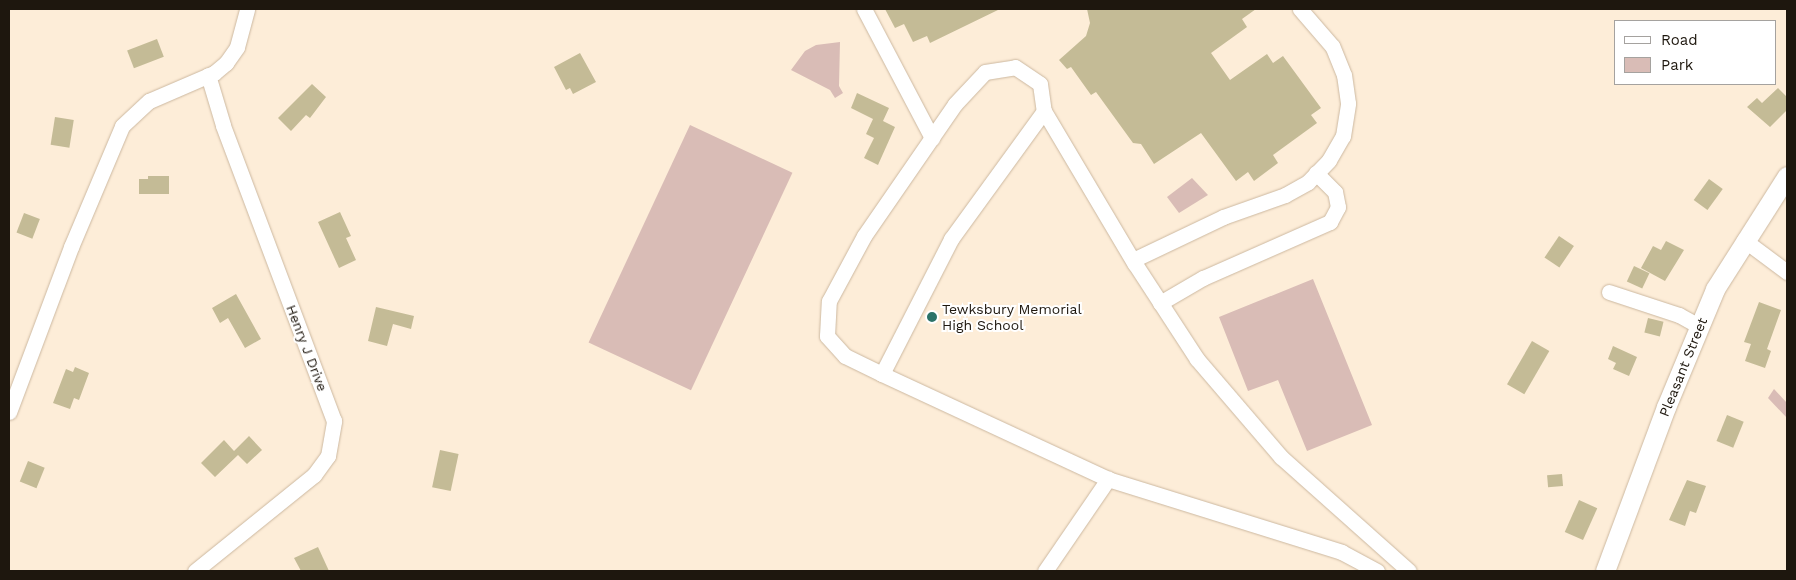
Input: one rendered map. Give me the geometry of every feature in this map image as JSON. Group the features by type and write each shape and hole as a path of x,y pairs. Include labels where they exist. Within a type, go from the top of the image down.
{"main road":[{"name":"Pleasant Street","path":"1605,571 1715,288 1744,240 1787,176"}],"street":[{"path":"9,412 71,247 122,126 149,101 220,68 233,54 247,9"},
{"path":"864,9 932,138"},
{"path":"1133,260 1223,217 1285,195 1316,173 1343,136 1348,103 1344,75 1332,46 1300,9"},
{"path":"1377,571 1342,552 1108,479 844,356 827,336 829,301 864,236 955,104 985,72 1015,67 1040,84 1044,111 1160,304 1197,359 1281,457 1409,571"},
{"name":"Henry J Drive","path":"195,571 314,475 328,456 334,421 223,125 208,75"},
{"path":"882,374 951,239 1044,111"},
{"path":"1160,304 1203,278 1330,222 1338,207 1334,192 1316,173"},
{"path":"1744,240 1787,272"},
{"path":"1609,292 1679,315 1699,326"},
{"path":"1045,571 1108,479"}],"green space":[{"path":"840,42 839,86 843,93 835,98 830,90 791,70 805,51 816,45"},
{"path":"690,125 792,173 691,390 589,343"},
{"path":"1192,178 1208,195 1179,213 1167,197"},
{"path":"1313,279 1372,425 1307,451 1278,380 1248,391 1219,317"},
{"path":"1774,389 1787,403 1787,418 1768,398"}],"building":[{"path":"885,9 1000,9 930,43 927,36 913,42 904,24 895,28"},
{"path":"1087,9 1256,9 1242,19 1247,27 1211,53 1230,80 1267,54 1273,63 1283,56 1321,108 1311,115 1317,123 1273,155 1278,163 1254,181 1248,172 1236,181 1201,133 1154,164 1141,144 1133,143 1096,92 1091,95 1071,67 1067,69 1059,60 1086,36 1090,23"},
{"path":"157,39 164,57 134,68 127,50"},
{"path":"580,53 596,82 573,94 570,88 566,90 554,67"},
{"path":"312,84 326,97 310,118 306,115 291,131 278,118"},
{"path":"1778,88 1787,97 1787,110 1770,127 1747,107 1757,98 1762,103"},
{"path":"857,93 889,108 883,121 895,127 878,165 864,158 874,138 866,134 873,119 851,108"},
{"path":"55,117 74,120 69,148 51,145"},
{"path":"148,176 169,176 169,194 139,194 139,179 148,179"},
{"path":"1709,179 1723,189 1707,210 1694,200"},
{"path":"340,212 351,236 346,238 356,260 339,268 318,222"},
{"path":"24,213 40,219 32,239 16,233"},
{"path":"1559,236 1574,246 1559,268 1544,258"},
{"path":"1666,241 1684,250 1665,281 1641,268 1653,246 1661,250"},
{"path":"1634,266 1649,273 1642,289 1627,281"},
{"path":"236,294 261,339 245,348 228,318 220,323 212,308"},
{"path":"1759,302 1781,310 1767,349 1771,351 1765,368 1745,361 1751,344 1744,342"},
{"path":"376,307 414,316 411,329 393,324 387,346 368,341"},
{"path":"1648,318 1664,322 1660,336 1644,333"},
{"path":"1532,341 1549,351 1524,394 1507,384"},
{"path":"1613,346 1637,357 1629,376 1613,369 1616,363 1608,359"},
{"path":"75,367 89,373 79,400 74,398 70,409 53,403 66,369 73,372"},
{"path":"1727,415 1744,422 1733,448 1717,441"},
{"path":"249,436 262,450 247,464 238,455 215,477 201,463 224,440 234,451"},
{"path":"440,450 459,454 451,491 432,487"},
{"path":"28,461 45,468 36,488 20,481"},
{"path":"1562,474 1563,486 1548,487 1547,475"},
{"path":"1687,480 1706,486 1696,513 1690,511 1685,526 1669,520"},
{"path":"1579,500 1597,508 1583,540 1565,532"},
{"path":"318,547 329,571 301,571 294,558"}],"place":[{"name":"Tewksbury Memorial High School","path":"932,317"}]}
